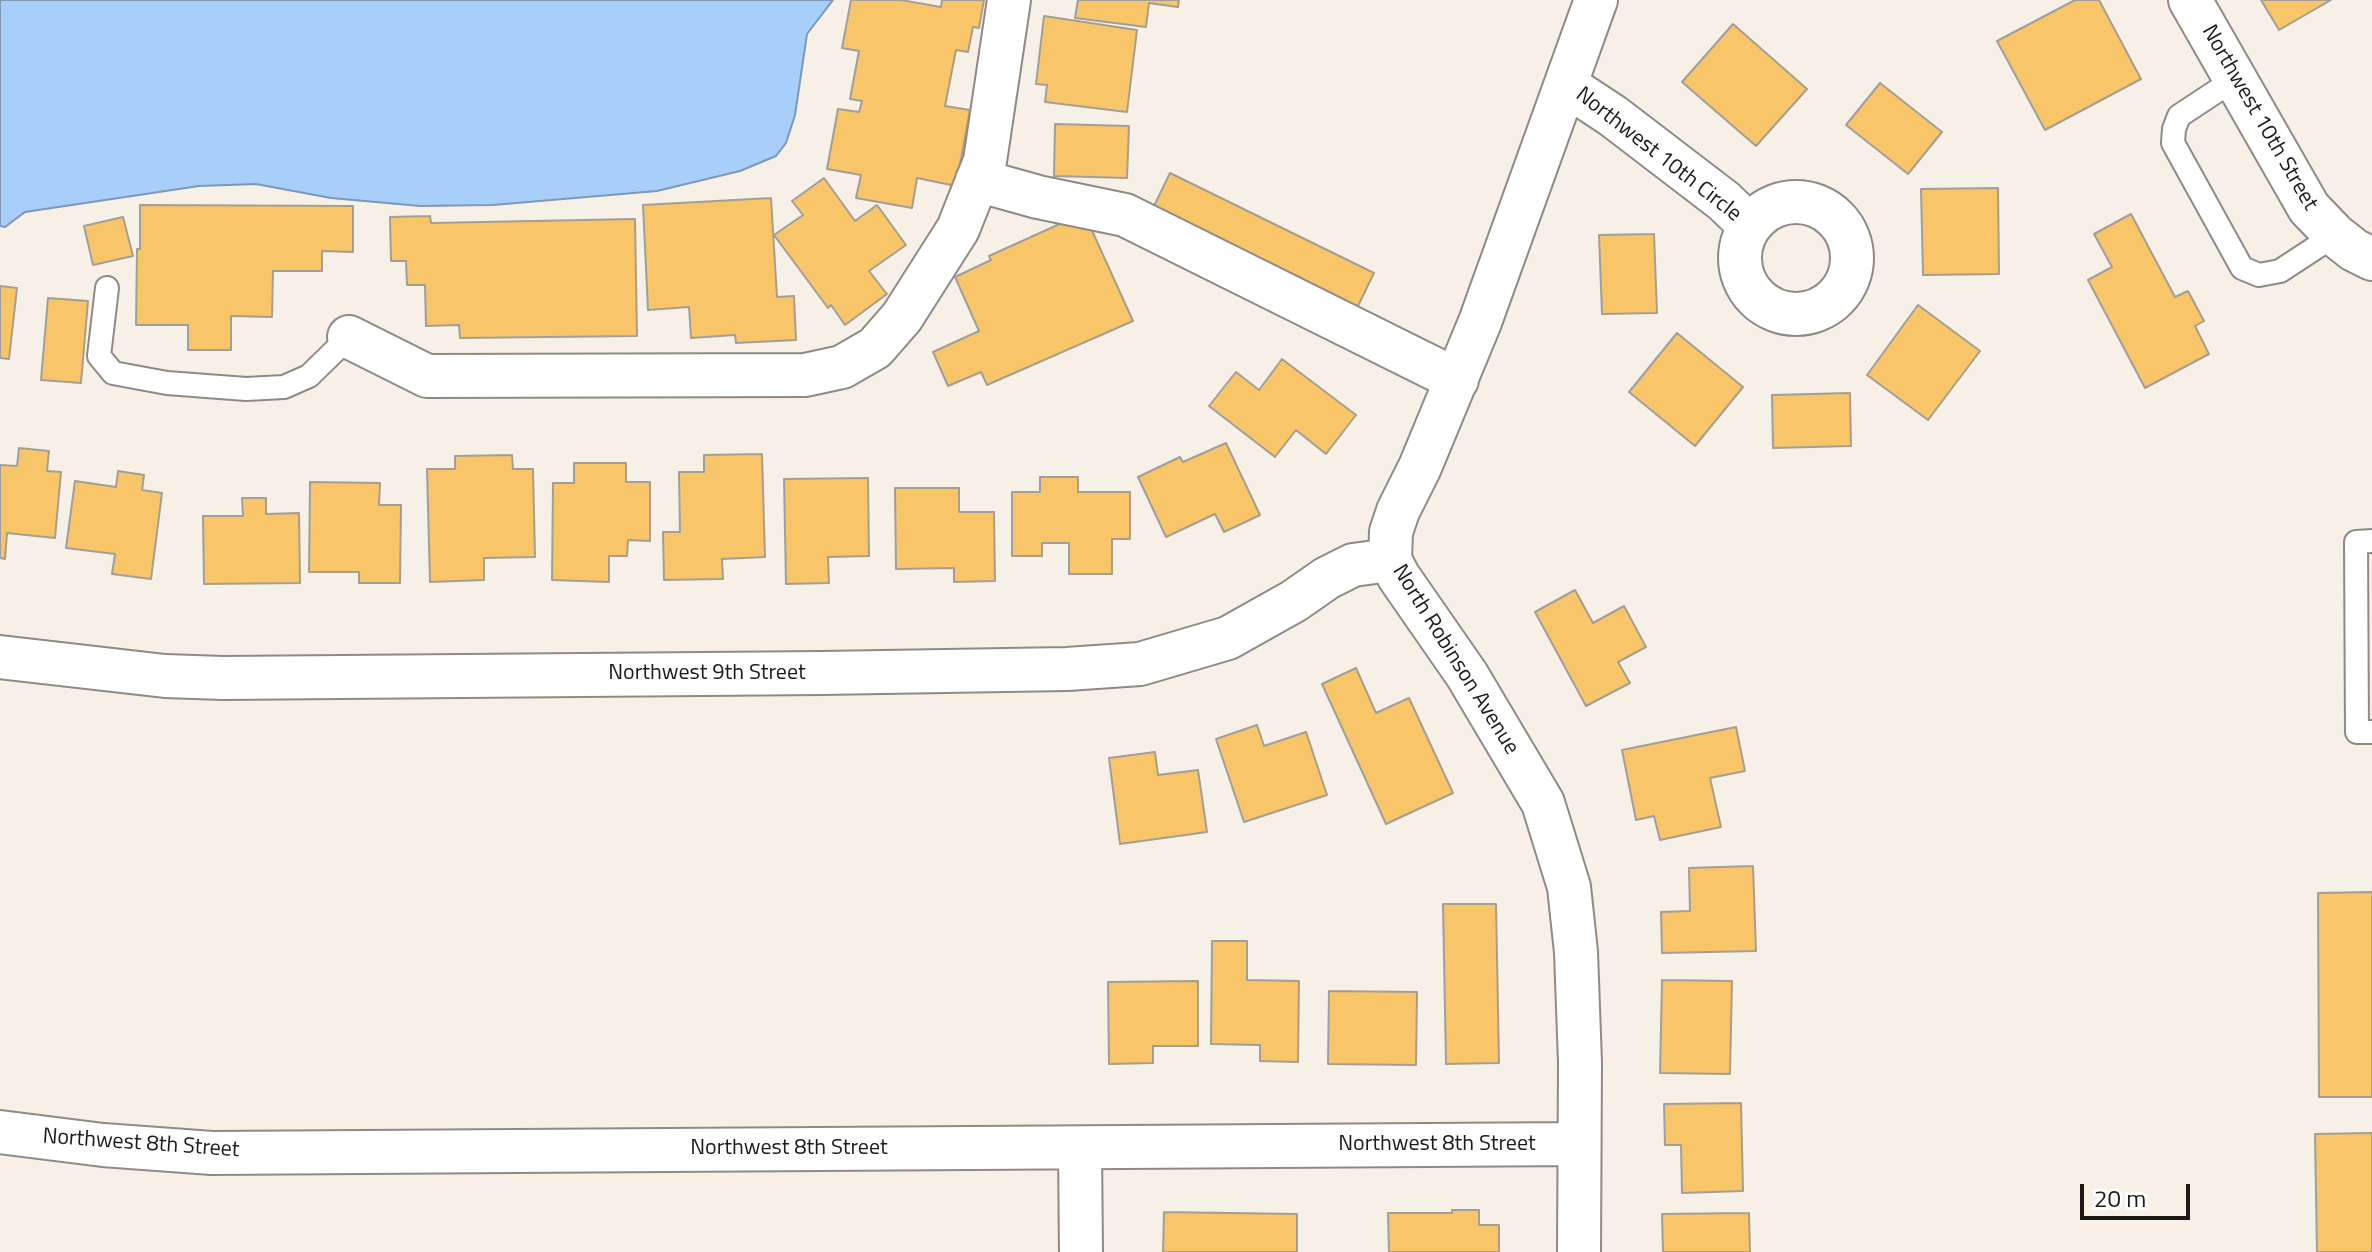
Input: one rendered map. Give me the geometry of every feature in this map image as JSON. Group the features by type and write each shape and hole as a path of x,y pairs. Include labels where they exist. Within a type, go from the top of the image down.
{"street":[{"path":"349,337 427,376 805,375 842,367 875,348 902,317 958,229 985,161 1009,0"},
{"name":"North Robinson Avenue","path":"1579,1252 1580,1063 1576,952 1569,887 1560,854 1543,803 1467,675 1390,560 1391,532 1398,511 1420,467 1480,322 1596,0"},
{"name":"Northwest 10th Street","path":"2190,0 2309,208 2335,235 2372,259"},
{"name":"Northwest 10th Circle","path":"1566,85 1613,116 1724,201 1750,226"},
{"path":"977,180 1038,197 1125,215 1457,380"},
{"name":"Northwest 9th Street","path":"0,657 165,676 223,678 822,673 1067,669 1140,664 1228,638 1353,565 1390,560"},
{"name":"Northwest 8th Street","path":"0,1132 103,1145 212,1153 1579,1144"},
{"path":"1080,1148 1081,1252"}],"lane":[{"path":"2235,79 2179,116 2173,143 2242,268 2259,275 2280,271 2335,235"},
{"path":"107,288 99,356 113,373 167,383 246,389 284,387 309,376 349,337"},
{"path":"2372,541 2356,542 2357,732 2372,732"}],"water":[{"path":"0,0 833,0 807,34 795,115 786,143 776,156 740,171 657,191 493,205 420,206 331,198 256,184 199,186 25,212 5,227 0,226"}],"building":[{"path":"851,0 901,0 941,7 942,0 984,0 979,28 973,27 968,52 956,50 945,106 970,110 956,186 917,178 912,208 856,198 861,175 827,169 838,109 859,112 862,101 850,99 859,51 842,48"},
{"path":"1078,0 1179,0 1178,7 1149,3 1146,27 1075,18"},
{"path":"2075,0 2099,0 2141,79 2045,130 1997,41"},
{"path":"2261,0 2331,0 2279,30"},
{"path":"1044,16 1137,30 1127,112 1045,102 1047,85 1036,84"},
{"path":"1733,24 1807,89 1756,146 1682,82"},
{"path":"1880,83 1942,132 1908,174 1846,125"},
{"path":"1055,124 1129,126 1127,178 1054,176"},
{"path":"1170,173 1374,273 1356,310 1154,206"},
{"path":"824,178 855,221 877,205 906,245 869,271 887,294 845,325 831,305 828,308 774,235 803,215 792,201"},
{"path":"1998,188 1999,274 1923,275 1921,189"},
{"path":"771,198 777,297 794,296 796,340 736,343 735,335 691,338 689,307 648,310 643,205"},
{"path":"140,205 353,206 353,252 322,251 322,271 273,271 272,317 231,316 231,350 188,350 188,325 136,325"},
{"path":"1084,213 1133,321 987,385 981,372 948,386 933,352 979,331 955,277 991,260 989,256"},
{"path":"2131,214 2175,297 2188,291 2204,321 2195,326 2209,354 2145,388 2088,280 2112,267 2094,234"},
{"path":"430,216 431,223 635,219 637,336 460,338 459,325 426,326 425,285 407,285 406,261 391,261 390,217"},
{"path":"123,217 133,256 93,265 84,226"},
{"path":"1654,234 1657,313 1602,314 1599,235"},
{"path":"0,286 17,288 9,359 0,358"},
{"path":"48,298 88,301 81,383 41,380"},
{"path":"1918,305 1980,351 1928,420 1867,375"},
{"path":"1677,333 1743,387 1695,446 1629,392"},
{"path":"1282,359 1356,415 1326,454 1296,430 1275,457 1209,406 1236,372 1259,390"},
{"path":"1850,393 1851,446 1773,448 1772,395"},
{"path":"1226,443 1260,515 1224,532 1215,514 1166,537 1138,477 1180,457 1183,462"},
{"path":"19,448 49,451 47,471 61,472 55,538 7,533 5,559 0,558 0,465 17,466"},
{"path":"762,454 765,557 722,559 723,579 664,580 663,532 680,532 679,472 704,472 704,455"},
{"path":"512,455 513,469 533,469 535,557 484,558 484,580 430,582 427,469 455,469 455,456"},
{"path":"574,463 626,463 626,482 650,482 650,541 628,540 627,556 609,556 609,582 552,580 553,483 574,483"},
{"path":"118,471 144,475 142,490 162,493 151,579 112,574 115,554 66,548 75,481 116,487"},
{"path":"1040,477 1078,477 1078,492 1130,492 1130,539 1112,539 1112,574 1069,574 1069,543 1042,543 1042,556 1012,556 1012,492 1040,492"},
{"path":"868,478 869,556 828,557 829,583 786,584 784,479"},
{"path":"310,482 380,483 379,505 401,505 400,583 359,583 359,572 309,572"},
{"path":"895,488 959,488 959,512 994,512 995,581 954,582 954,568 896,569"},
{"path":"242,498 266,498 266,514 299,513 300,583 204,584 203,516 243,516"},
{"path":"1575,590 1593,623 1624,606 1646,647 1618,662 1630,683 1586,706 1535,612"},
{"path":"1356,668 1376,713 1409,698 1453,793 1386,824 1322,684"},
{"path":"1257,725 1264,746 1306,732 1327,795 1244,822 1216,739"},
{"path":"1736,727 1745,771 1710,778 1721,827 1660,840 1654,816 1636,820 1622,750"},
{"path":"1155,752 1158,775 1198,770 1207,832 1120,844 1109,758"},
{"path":"1753,866 1756,951 1662,953 1661,912 1690,911 1689,868"},
{"path":"2372,892 2372,1097 2319,1097 2318,893"},
{"path":"1443,904 1496,904 1499,1063 1446,1064"},
{"path":"1212,941 1247,941 1247,980 1299,981 1298,1062 1260,1061 1260,1045 1211,1044"},
{"path":"1662,980 1732,981 1730,1074 1660,1073"},
{"path":"1198,981 1198,1046 1153,1046 1153,1063 1109,1064 1108,982"},
{"path":"1329,991 1417,992 1416,1065 1328,1064"},
{"path":"1741,1103 1743,1191 1682,1193 1681,1145 1665,1145 1664,1104"},
{"path":"2372,1133 2372,1252 2317,1252 2315,1134"},
{"path":"1452,1210 1479,1210 1479,1225 1499,1225 1499,1252 1389,1252 1388,1213 1452,1213"},
{"path":"1164,1212 1297,1214 1297,1252 1163,1252"},
{"path":"1749,1213 1750,1252 1663,1252 1662,1214"}]}
